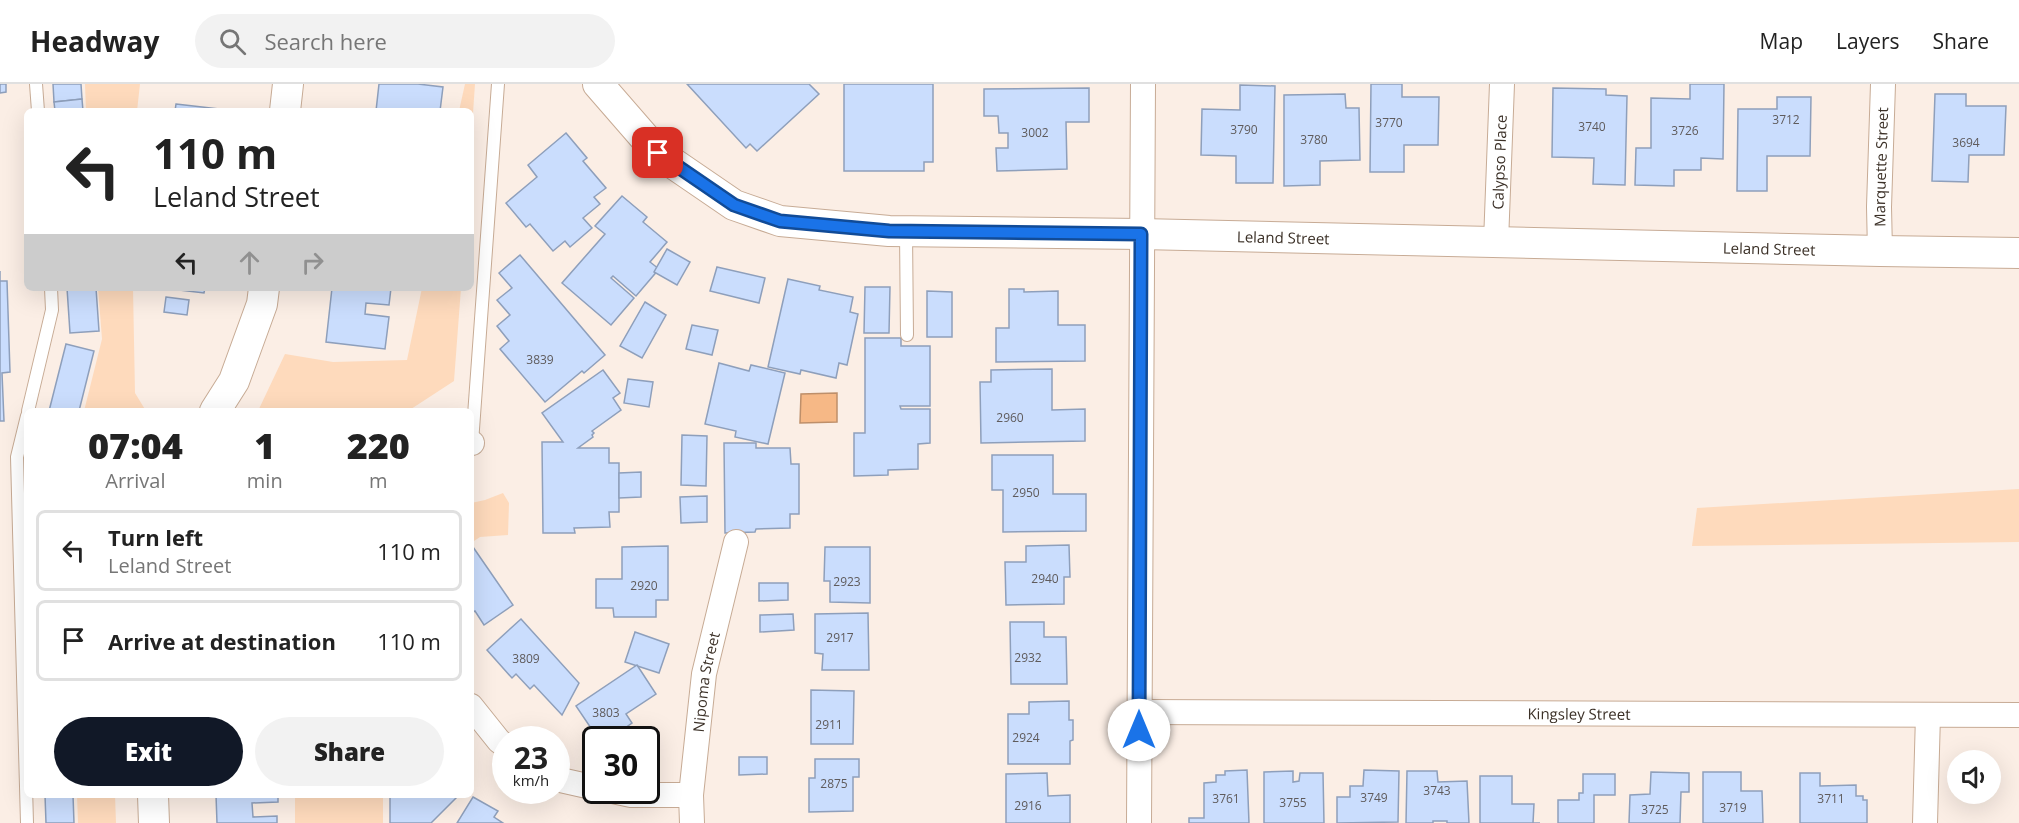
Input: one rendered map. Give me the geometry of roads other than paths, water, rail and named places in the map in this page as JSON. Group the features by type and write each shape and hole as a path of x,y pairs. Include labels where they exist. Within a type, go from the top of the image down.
{"street":[{"name":"Leland Street","path":"598,84 658,153 734,205 780,221 889,231 1141,234 2019,253"},
{"path":"1139,823 1143,84"},
{"name":"Calypso Place","path":"1497,243 1502,84"},
{"name":"Marquette Street","path":"1880,251 1883,84"},
{"path":"217,408 234,381 262,304 264,291"},
{"name":"Nipoma Street","path":"692,823 691,795 704,674 736,542"},
{"path":"474,710 492,732"},
{"name":"Kingsley Street","path":"1139,712 2019,715"},
{"path":"1925,823 1928,715"},
{"path":"660,795 691,795"},
{"path":"153,798 154,823"}],"lane":[{"path":"36,84 38,108"},
{"path":"474,415 498,84"},
{"path":"906,231 907,335"},
{"path":"29,408 52,310 51,291"},
{"path":"24,428 17,457 24,713"},
{"path":"26,798 27,823"}]}
